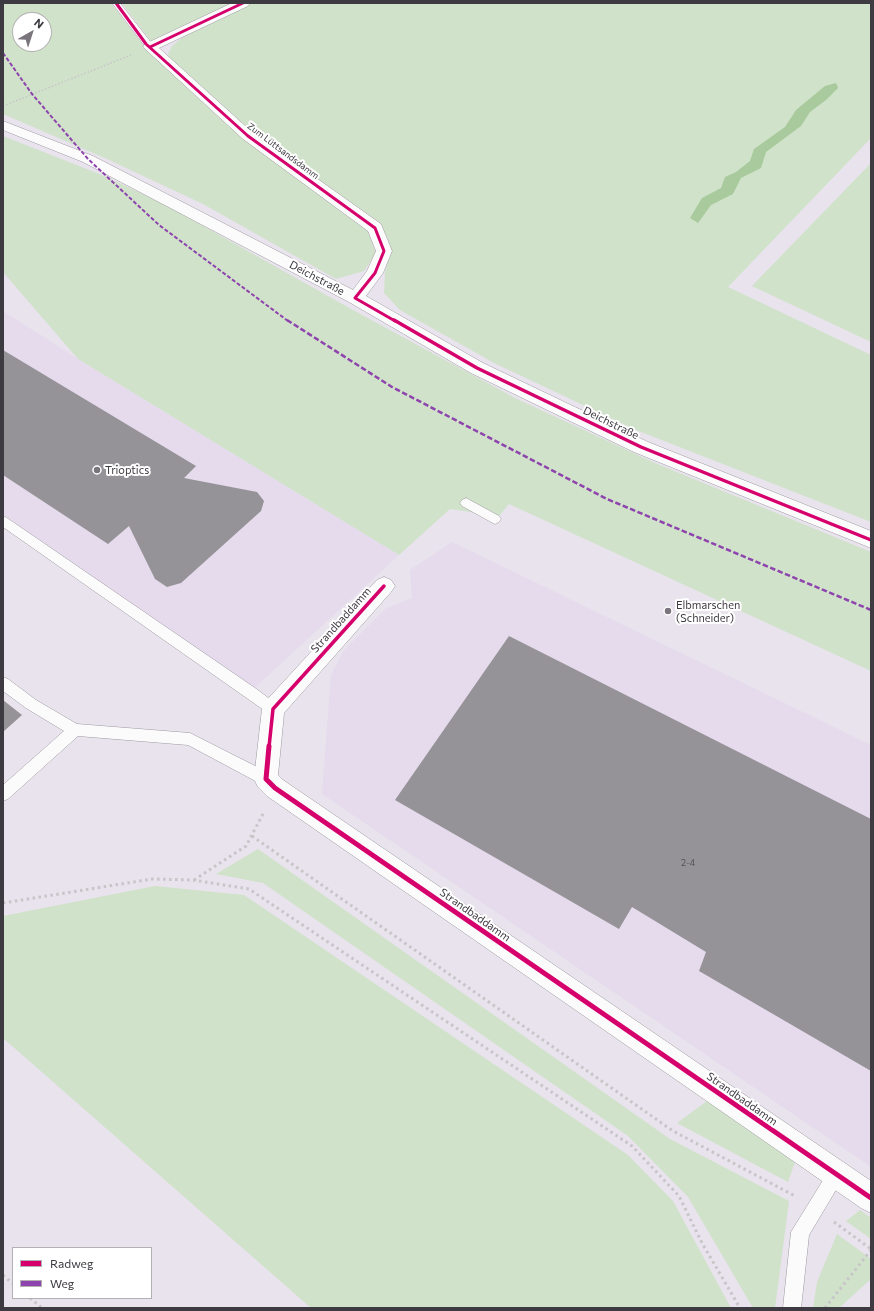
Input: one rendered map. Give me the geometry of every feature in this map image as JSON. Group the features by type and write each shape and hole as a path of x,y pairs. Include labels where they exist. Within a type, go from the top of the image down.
{"street":[{"path":"150,47 243,3"},
{"name":"Zum Lüttsandsdamm","path":"150,47 248,136 375,228 384,251 376,273 355,298"},
{"name":"Deichstraße","path":"3,124 88,159 355,298 477,368 641,446 871,540"},
{"name":"Strandbaddamm","path":"273,709 384,586"},
{"path":"271,784 273,709"},
{"name":"Strandbaddamm","path":"271,784 871,1198"}],"lane":[{"name":"Zum Lüttsandsdamm","path":"116,3 150,47"},
{"path":"466,503 495,519"},
{"path":"3,521 273,709"},
{"path":"3,683 31,704 75,730 190,739 271,784"},
{"path":"3,794 75,730"},
{"path":"792,1308 800,1232 836,1175"}],"path":[{"path":"3,106 150,47"},
{"path":"193,880 246,846 252,836 271,784"},
{"path":"252,836 673,1131 789,1192 814,1208 871,1250 825,1308"},
{"path":"3,903 152,879 193,880 249,889 632,1146 679,1196 702,1243 740,1308"},
{"path":"3,1275 12,1283"},
{"path":"31,1299 42,1308"}],"shaded area":[{"path":"3,3 111,3 146,49 366,226 376,253 364,271 336,279 203,204 107,159 3,114"},
{"path":"122,3 237,3 153,44"},
{"path":"251,3 871,3 871,138 728,287 871,355 871,522 636,430 494,363 400,310 384,293 385,272 390,254 388,238 368,216 248,132 172,65 168,54 172,46 183,37"},
{"path":"836,83 838,88 826,100 810,112 801,126 766,152 761,168 741,178 733,194 711,205 698,223 690,218 702,198 721,188 725,177 736,172 750,161 754,149 785,127 796,110 825,86"},
{"path":"3,136 102,175 164,204 353,310 515,398 655,463 871,552 871,671 509,504 499,516 450,509 399,555 78,359 3,272"},
{"path":"871,163 871,342 752,286"},
{"path":"3,311 78,359 399,555 250,692 3,514"},
{"path":"452,542 871,745 871,1167 322,794 331,675 344,650 385,609 412,598 410,570"},
{"path":"258,849 670,1139 789,1201 775,1308 753,1308 688,1197 628,1136 263,883 216,874"},
{"path":"155,886 244,895 628,1155 673,1201 731,1308 311,1308 3,1038 3,916"},
{"path":"707,1101 795,1162 788,1182 677,1123"},
{"path":"860,1210 871,1218 871,1239 846,1221"},
{"path":"837,1234 871,1259 871,1279 839,1308 813,1308 817,1282"}],"building":[{"name":"Trioptics","path":"3,350 196,466 184,478 257,492 264,501 261,511 181,583 167,587 155,579 129,526 108,544 3,475"},
{"path":"509,636 871,819 871,1071 699,971 706,952 632,907 619,929 395,800"},
{"path":"3,700 22,715 3,732"}],"marked path":[{"path":"3,53 32,94 88,159 159,225 277,314 392,387 607,499 871,610"}],"cycle path":[{"path":"116,3 146,44 248,136 375,228 384,251 375,273 355,298 477,368 641,447 871,540"},
{"path":"150,47 243,3"},
{"path":"384,586 273,709 266,779 275,788 871,1198"}],"place":[{"name":"Trioptics","path":"97,470"},
{"name":"Elbmarschen (Schneider)","path":"668,611"}]}
